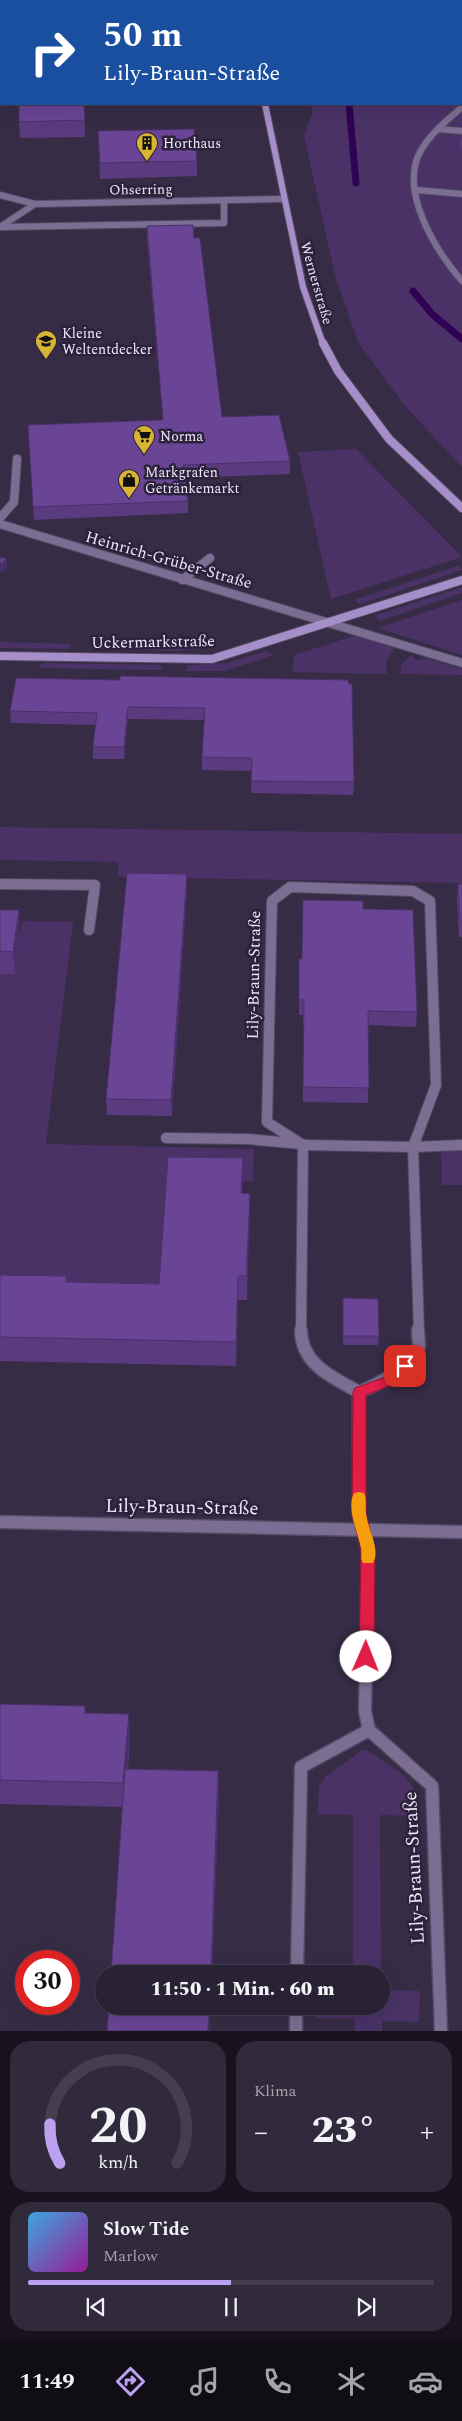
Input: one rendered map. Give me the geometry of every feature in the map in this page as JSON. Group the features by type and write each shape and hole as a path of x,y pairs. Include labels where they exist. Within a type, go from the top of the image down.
{"street":[{"name":"Wernerstraße","path":"265,105 303,288 319,336 338,371 389,439 462,508"},
{"path":"462,107 438,130 422,151 415,166 420,213 449,267 462,281"},
{"path":"438,130 462,131"},
{"path":"417,190 462,194"},
{"name":"Ohserring","path":"0,195 35,204 284,200"},
{"path":"1,227 224,223 224,201"},
{"path":"1,227 35,204"},
{"path":"0,518 14,502 17,459"},
{"name":"Heinrich-Grüber-Straße","path":"0,524 182,580 331,621 462,663"},
{"path":"182,580 210,558"},
{"path":"331,621 462,580"},
{"name":"Uckermarkstraße","path":"0,656 212,659 331,621"},
{"path":"0,884 94,885 89,930"},
{"name":"Lily-Braun-Straße","path":"303,1144 267,1122 272,901 290,887 413,891 430,901 436,1085 413,1146 419,1347 405,1366 387,1382 359,1392"},
{"path":"166,1138 247,1138 303,1144 462,1145"},
{"path":"297,1965 301,1768 369,1730 365,1711 368,1550 359,1514 359,1392 321,1370 307,1358 301,1343 303,1144"},
{"name":"Lily-Braun-Straße","path":"0,1522 462,1532"},
{"name":"Lily-Braun-Straße","path":"369,1730 432,1786 441,2031"},
{"path":"296,2015 296,2031"}],"shaded area":[{"path":"311,105 462,105 462,467 404,405 358,342 335,275 304,136 313,111"},
{"path":"356,449 462,557 331,599 298,452"},
{"path":"460,565 462,570 360,604 354,600"},
{"path":"462,587 462,593 380,621 374,616"},
{"path":"462,600 462,655 378,628"},
{"path":"357,635 395,648 386,661 387,674 293,672 294,655"},
{"path":"0,642 72,644 68,649 0,648"},
{"path":"91,644 222,646 175,651 93,649"},
{"path":"266,651 274,655 224,671 185,671 189,665 227,663"},
{"path":"411,655 417,660 426,658 462,669 462,675 401,674 401,665"},
{"path":"43,663 160,665 163,670 38,668"},
{"path":"0,827 462,834 462,883 118,877 118,862 0,860"},
{"path":"23,921 73,922 46,1144 254,1149 253,1181 243,1181 176,1283 0,1304 0,974 20,933"},
{"path":"462,1150 462,1185 442,1185 441,1152"},
{"path":"367,1750 406,1777 415,1791 416,1816 380,1815 381,1965 353,1965 353,1815 318,1814 319,1786 325,1777 361,1751"},
{"path":"390,1990 420,1991 419,2022 382,2021 382,2031 355,2031 354,2019 316,2018 316,2015 390,2015"}],"building":[{"path":"19,105 84,105 85,120 19,122"},
{"path":"194,129 197,161 100,163 98,131"},
{"path":"193,225 194,238 200,238 222,417 279,415 290,461 183,465 188,501 33,507 28,425 163,420 147,226"},
{"path":"0,557 7,559 0,564"},
{"path":"120,676 348,680 349,684 352,684 354,782 251,781 252,758 202,757 205,708 128,707 124,747 93,747 97,713 10,711 16,678 120,680"},
{"path":"127,873 187,874 171,1100 106,1099"},
{"path":"458,884 462,884 462,922 460,922"},
{"path":"303,900 363,901 363,909 413,910 417,1012 368,1011 369,1088 303,1087 304,1000 299,1000 299,959 302,959"},
{"path":"0,910 19,910 13,952 0,951"},
{"path":"168,1157 243,1158 241,1193 250,1194 247,1276 238,1276 236,1342 0,1337 0,1275 66,1276 66,1282 159,1284"},
{"path":"343,1298 378,1299 379,1336 343,1336"},
{"path":"0,1704 85,1706 85,1713 129,1714 123,1783 0,1780"},
{"path":"125,1769 218,1771 211,1965 112,1965"},
{"path":"108,2015 209,2015 208,2031 107,2031"}],"waterway":[{"path":"349,105 356,183"},
{"path":"413,291 432,314 462,339"}],"slow traffic":[{"path":"359,1497 359,1514 368,1550 368,1560"}],"place":[{"name":"Horthaus","path":"147,162"},
{"name":"Kleine Weltentdecker","path":"46,360"},
{"name":"Norma","path":"144,455"},
{"name":"Markgrafen Getränkemarkt","path":"129,499"}],"route":[{"path":"366,1657 368,1550 359,1514 359,1392 387,1382 405,1366"}]}
